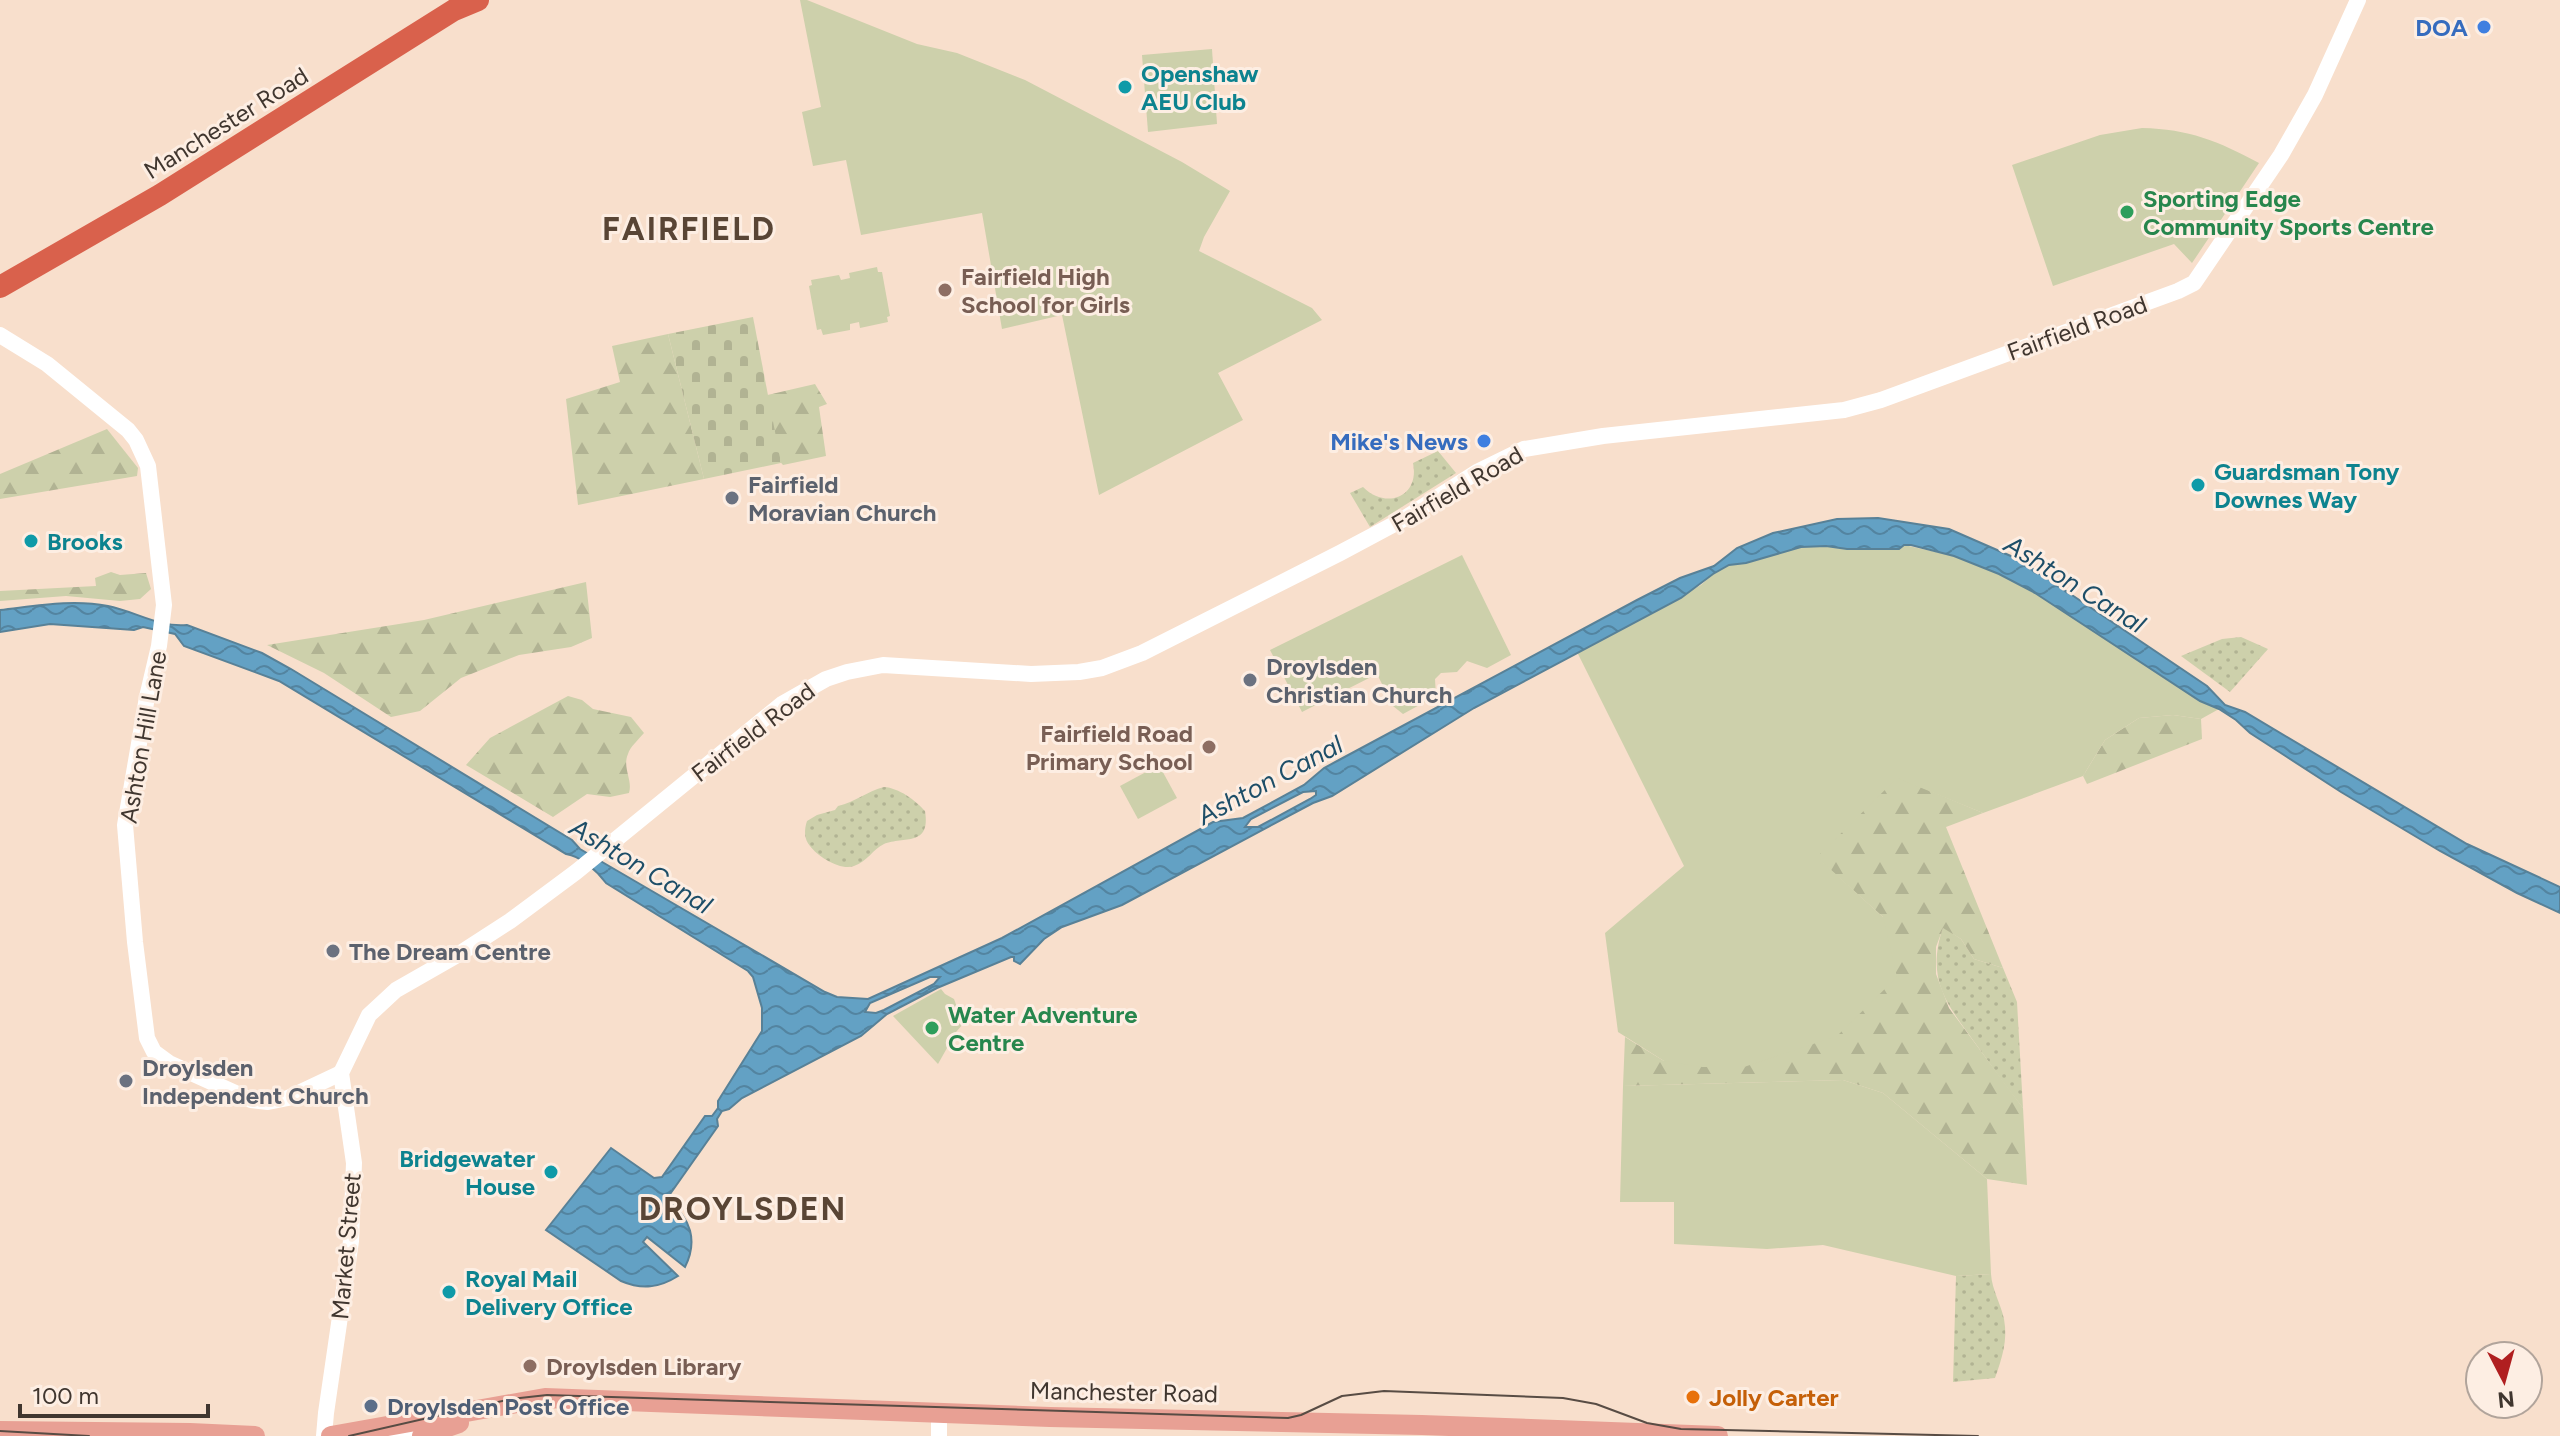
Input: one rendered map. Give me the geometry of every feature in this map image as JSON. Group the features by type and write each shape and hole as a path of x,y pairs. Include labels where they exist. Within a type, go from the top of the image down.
{"highway":[{"name":"Manchester Road","path":"0,287 150,201 454,10 478,0"}],"main road":[{"name":"Manchester Road","path":"331,1436 528,1400 585,1399 1718,1436"},
{"name":"Manchester Road","path":"422,1436 528,1400"},
{"path":"0,1431 255,1436"}],"street":[{"name":"Fairfield Road","path":"341,1073 369,1015 396,990 510,921 576,872 773,711 812,685 837,675 896,665 1031,674 1102,668 1142,653 1351,547 1402,520 1477,472 1524,449 1579,438 1844,410 1892,396 2194,283 2281,155 2315,95 2358,0"},
{"name":"Ashton Hill Lane","path":"0,335 47,364 128,430 148,466 164,605 125,825 147,1038 154,1052 169,1063 251,1100 268,1102 288,1098 341,1073"},
{"name":"Market Street","path":"324,1436 351,1241 354,1163 341,1073"},
{"path":"939,1412 939,1436"},
{"path":"394,1436 422,1427 462,1422"}],"green space":[{"path":"800,0 807,0 917,44 957,53 1025,80 1182,162 1230,191 1199,251 1312,308 1322,320 1218,373 1243,420 1099,495 1062,315 1002,329 982,213 861,235 846,160 813,166 802,112 821,107"},
{"path":"1212,49 1217,124 1148,132 1142,55"},
{"name":"Sporting Edge Community Sports Centre","path":"2142,128 2203,138 2259,163 2192,263 2174,244 2053,286 2012,165 2100,135"},
{"path":"877,267 878,272 882,272 890,316 887,317 888,322 860,328 859,322 850,324 850,330 823,335 821,329 817,330 809,286 812,285 811,280 839,275 841,280 850,278 849,273"},
{"path":"753,317 781,463 704,479 668,334"},
{"path":"668,334 704,479 578,505 566,399 620,382 612,346"},
{"path":"815,384 827,404 819,407 826,456 783,465 762,441 746,400"},
{"path":"107,429 138,468 137,476 0,499 0,474"},
{"path":"1438,451 1456,473 1370,527 1350,493 1363,487 1382,498 1399,496 1411,484 1413,463"},
{"path":"1904,545 1954,556 1999,574 2035,593 2200,701 2219,709 2201,719 2173,715 2139,718 2105,740 2083,776 1983,813 1897,778 1817,857 1883,917 1897,977 1837,1036 1744,1067 1702,1067 1664,1061 1618,1032 1605,933 1684,866 1577,652 1701,585 1729,565 1801,547 1899,549"},
{"path":"1462,555 1511,655 1487,668 1467,661 1457,672 1441,673 1435,679 1436,696 1403,714 1393,706 1377,674 1302,712 1270,650"},
{"path":"111,572 120,575 146,573 151,589 140,599 120,601 66,596 0,601 0,591 96,586 95,578"},
{"path":"586,582 592,638 571,647 519,655 461,678 420,711 391,717 324,673 267,645 424,620"},
{"path":"2241,637 2268,649 2230,692 2181,656 2222,639"},
{"path":"568,696 582,700 593,709 631,717 644,733 626,759 629,793 610,797 587,794 553,817 466,765 490,738"},
{"path":"2173,715 2201,719 2202,739 2087,784 2083,776 2105,740 2139,718"},
{"path":"1159,765 1177,798 1138,819 1120,786"},
{"path":"1897,777 1983,813 1946,827 2003,968 1974,959 1961,939 1943,928 1936,947 1936,974 1949,1008 2023,1108 2027,1185 1987,1179 1883,1093 1843,1080 1623,1086 1625,1037 1664,1061 1883,917 1816,857"},
{"path":"884,787 906,795 925,811 926,822 920,835 884,844 863,862 849,867 830,862 810,846 805,834 807,821"},
{"path":"1943,927 1961,939 1974,959 2003,968 2017,1002 2023,1108 1957,1018 1942,992 1937,963"},
{"name":"Water Adventure Centre","path":"941,989 954,999 963,1024 938,1064 893,1016"},
{"path":"1843,1080 1883,1093 1987,1179 1991,1274 1956,1276 1823,1245 1767,1249 1674,1244 1674,1202 1620,1202 1623,1086"},
{"path":"1991,1274 2005,1327 2004,1349 1995,1378 1953,1382 1956,1276"}],"water":[{"path":"1878,518 1949,529 2020,560 2207,686 2225,705 2245,712 2467,844 2560,887 2560,913 2440,851 2341,792 2250,733 2219,709 2200,701 2035,593 1999,574 1954,556 1911,545 1899,549 1801,547 1729,565 1681,598 1474,708 1332,796 1313,803 1122,905 1062,927 1044,939 1020,964 1011,957 937,988 887,1014 861,1036 742,1098 722,1111 717,1119 718,1126 668,1197 690,1231 691,1248 685,1267 647,1237 643,1242 678,1276 664,1283 643,1287 621,1281 546,1230 611,1148 654,1178 662,1177 705,1116 712,1116 718,1108 718,1101 762,1031 762,1008 753,977 748,971 606,883 583,861 566,854 279,681 184,646 175,634 143,627 134,630 50,624 0,632 0,610 54,604 94,604 118,608 167,624 187,625 262,653 572,840 580,849 825,992 837,997 868,999 1002,938 1213,822 1243,818 1304,785 1324,768 1637,600 1680,578 1714,566 1737,548 1773,533 1837,519","holes":["1316,791 1310,799 1258,827 1245,827 1251,819 1303,792","930,977 940,977 934,984 884,1010 865,1012 870,1003"]}],"tram line":[{"path":"349,1436 511,1399 547,1395 1288,1418 1342,1396 1384,1391 1563,1398 1596,1404 1647,1423 1681,1429 1978,1436"},
{"path":"0,1431 89,1436"}],"place":[{"name":"DOA","path":"2484,27"},
{"name":"Openshaw AEU Club","path":"1125,87"},
{"name":"Sporting Edge Community Sports Centre","path":"2127,212"},
{"name":"Fairfield High School for Girls","path":"945,290"},
{"name":"Mike's News","path":"1484,441"},
{"name":"Guardsman Tony Downes Way","path":"2198,485"},
{"name":"Fairfield Moravian Church","path":"732,498"},
{"name":"Brooks","path":"31,541"},
{"name":"Droylsden Christian Church","path":"1250,680"},
{"name":"Fairfield Road Primary School","path":"1209,747"},
{"name":"The Dream Centre","path":"333,951"},
{"name":"Water Adventure Centre","path":"932,1028"},
{"name":"Droylsden Independent Church","path":"126,1081"},
{"name":"Bridgewater House","path":"551,1172"},
{"name":"Royal Mail Delivery Office","path":"449,1292"},
{"name":"Droylsden Library","path":"530,1366"},
{"name":"Jolly Carter","path":"1693,1397"},
{"name":"Droylsden Post Office","path":"371,1406"}],"district":[{"name":"FAIRFIELD","path":"689,229"},
{"name":"DROYLSDEN","path":"743,1209"}],"water label":[{"name":"Ashton Canal","path":"2075,584"},
{"name":"Ashton Canal","path":"1270,780"},
{"name":"Ashton Canal","path":"641,866"}]}
